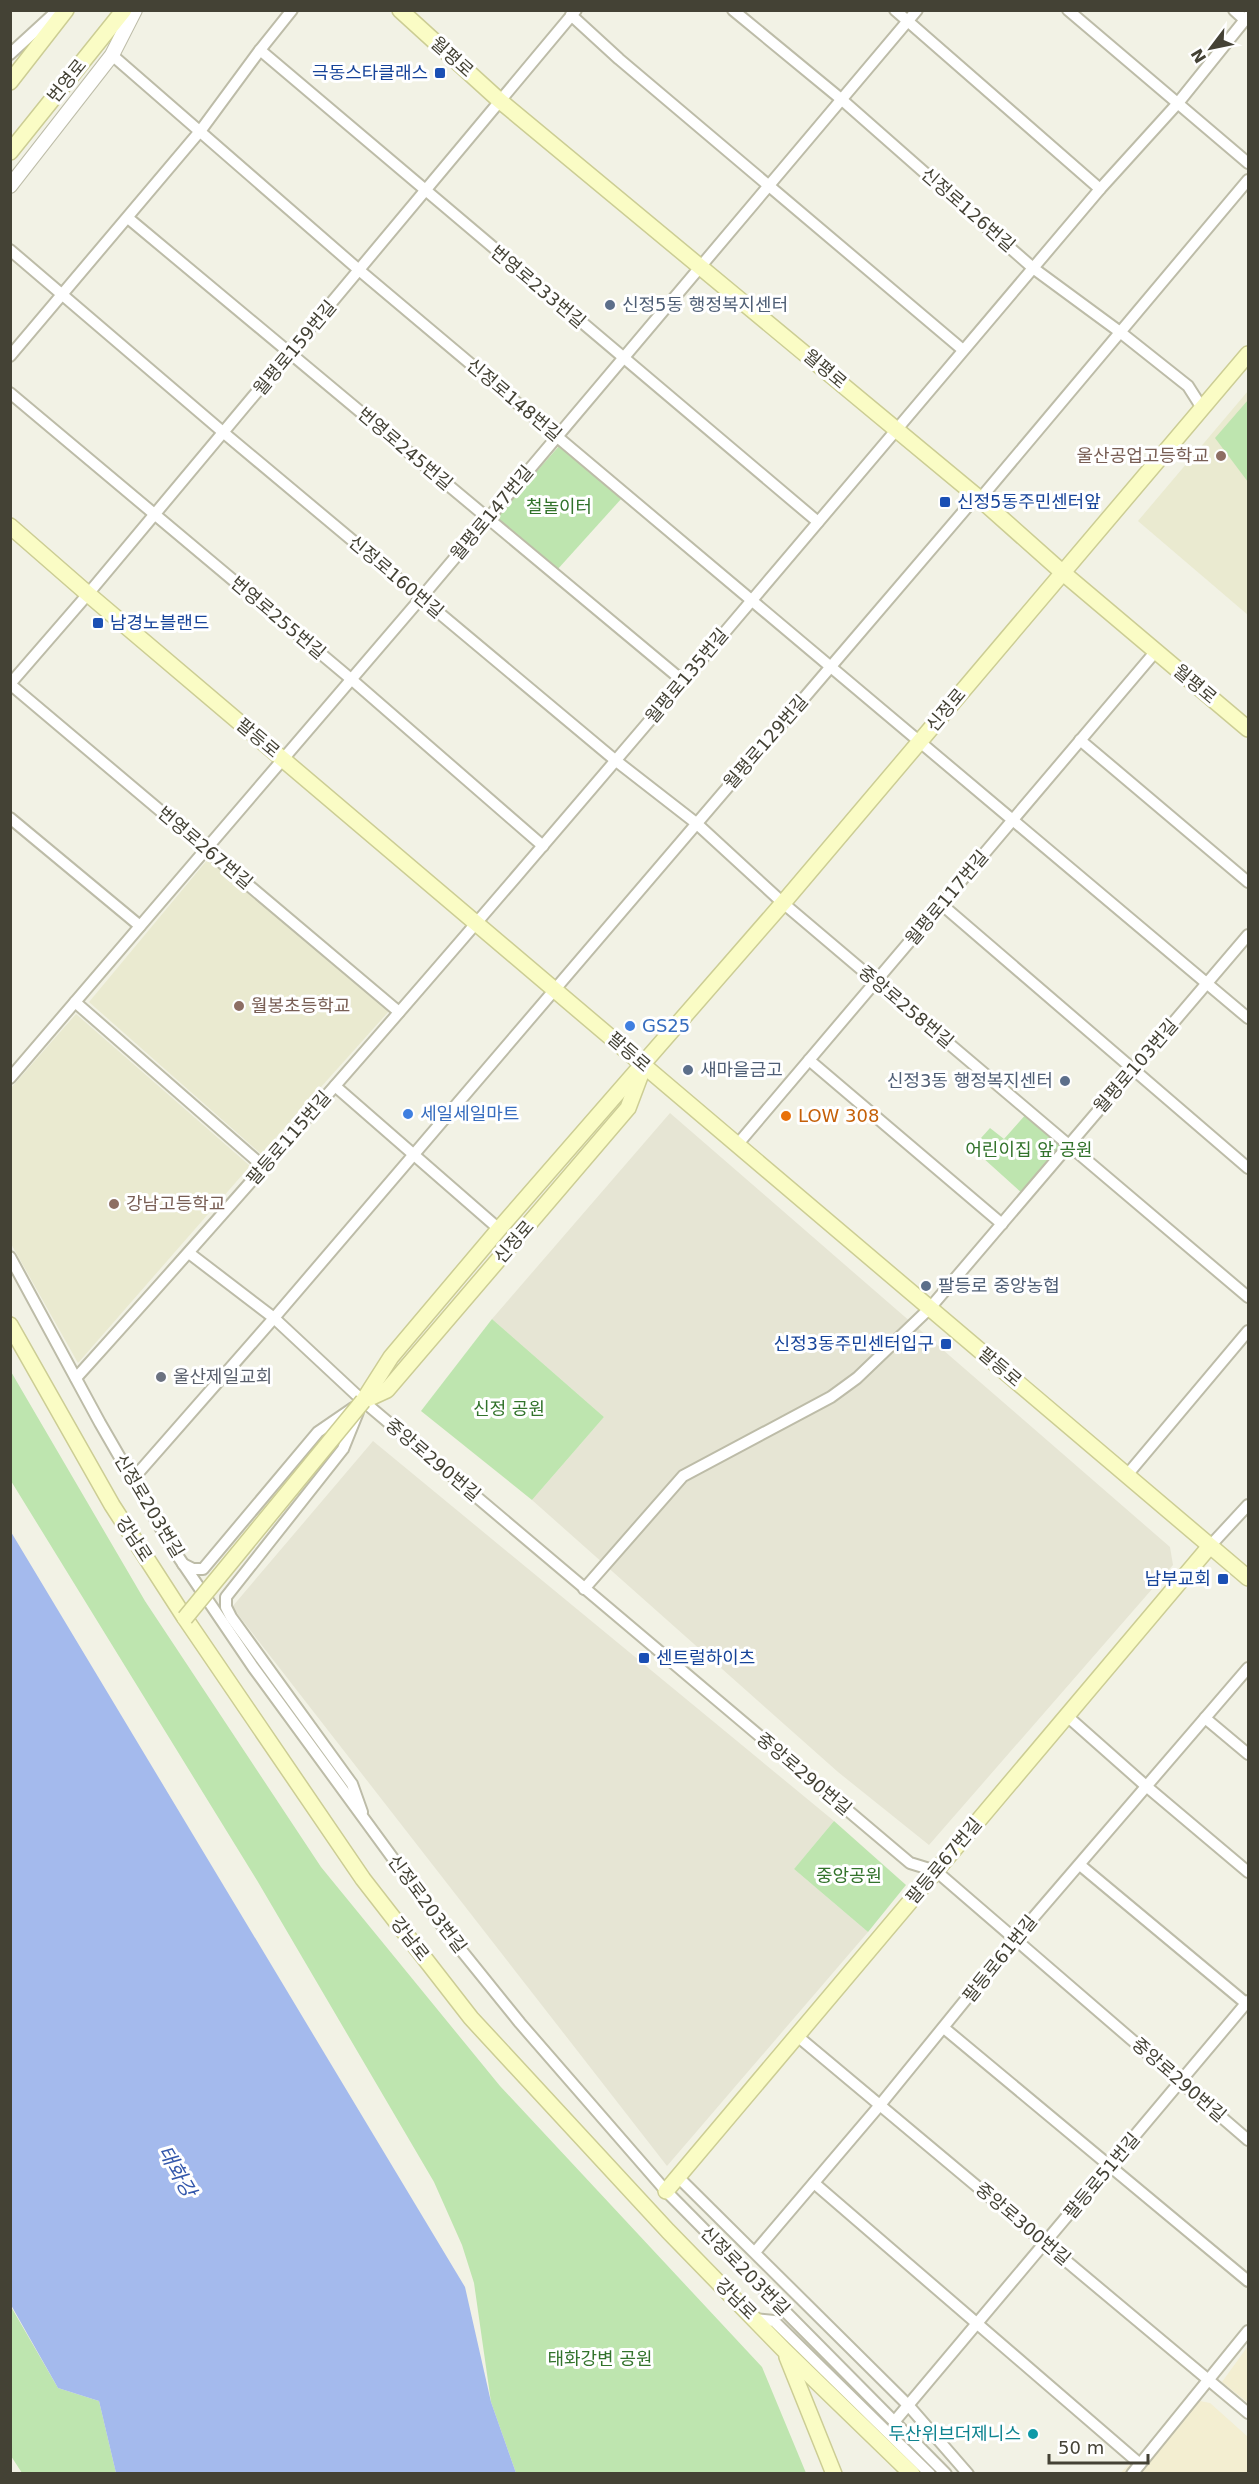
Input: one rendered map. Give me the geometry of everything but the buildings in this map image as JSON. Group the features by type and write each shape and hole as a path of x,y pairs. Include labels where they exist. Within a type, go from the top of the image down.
{"main road":[{"path":"10,82 66,10"},
{"name":"번영로","path":"10,152 124,10"},
{"name":"월평로","path":"400,11 499,100 980,499 1062,572 1248,729"},
{"name":"신정로","path":"185,1618 363,1401 391,1357 580,1134 644,1065 783,903 1248,354"},
{"name":"팔등로","path":"10,526 1248,1578"},
{"name":"신정로","path":"363,1401 387,1390 628,1108 644,1065"},
{"path":"580,1134 600,1115 611,1113 610,1125 595,1147"},
{"name":"강남로","path":"10,1325 112,1505 185,1618 363,1878 471,2018 668,2231 785,2351 912,2474"},
{"path":"414,1330 399,1355 399,1362 403,1363 411,1359 428,1343"},
{"name":"팔등로67번길","path":"666,2191 1210,1546"},
{"path":"785,2351 834,2474"}],"street":[{"path":"10,54 58,10"},
{"path":"10,186 112,55 135,10"},
{"path":"10,356 201,130 292,10"},
{"name":"신정로126번길","path":"733,10 841,99 1033,268 1188,386 1202,408"},
{"path":"895,10 1100,189"},
{"name":"월평로147번길","path":"10,1078 421,598 917,10"},
{"path":"1068,10 1248,163"},
{"path":"1234,10 1247,18"},
{"path":"573,13 619,59 963,350"},
{"name":"월평로159번길","path":"11,684 224,433 573,13"},
{"name":"월평로135번길","path":"477,924 1100,189 1178,103 1247,18"},
{"name":"번영로233번길","path":"260,50 818,522"},
{"name":"신정로148번길","path":"112,55 201,130 359,270 751,600 832,665 919,742 1248,1018"},
{"name":"월평로129번길","path":"132,1480 274,1318 969,505 980,499 1248,180"},
{"name":"번영로245번길","path":"128,218 683,681"},
{"name":"신정로160번길","path":"10,250 421,598 615,760 696,823 783,903"},
{"name":"번영로255번길","path":"10,393 351,679 543,846"},
{"name":"월평로117번길","path":"737,1145 1156,651"},
{"name":"번영로267번길","path":"11,684 399,1012"},
{"path":"1080,740 1248,882"},
{"path":"10,818 140,926"},
{"name":"중앙로258번길","path":"783,903 1248,1297"},
{"path":"941,904 1248,1168"},
{"name":"팔등로115번길","path":"76,1378 477,924"},
{"name":"월평로103번길","path":"584,1589 683,1476 831,1397 857,1377 930,1308 1248,934"},
{"path":"75,1002 264,1167"},
{"path":"809,1060 1002,1224"},
{"name":"신정로","path":"334,1086 499,1229"},
{"name":"중앙로290번길","path":"189,1252 274,1318 363,1401 910,1863 936,1871 1248,2140"},
{"name":"신정로203번길","path":"10,1257 132,1480 183,1564 253,1667 367,1826 449,1935 520,2023 666,2191 946,2474"},
{"path":"1127,1475 1248,1331"},
{"path":"183,1564 193,1569 202,1569 318,1432 363,1401"},
{"path":"363,1401 343,1449 226,1597 226,1607 352,1784 367,1826"},
{"path":"1210,1546 1248,1505"},
{"name":"팔등로61번길","path":"755,2252 944,2028 1015,1939 1248,1668"},
{"path":"1067,1716 1248,1872"},
{"path":"1205,1718 1248,1754"},
{"path":"1080,1864 1248,2004"},
{"name":"팔등로51번길","path":"894,2422 1248,2004"},
{"path":"944,2028 1248,2281"},
{"name":"중앙로300번길","path":"796,2035 1248,2413"},
{"path":"677,2176 908,2405 968,2474"},
{"path":"814,2182 1140,2464"},
{"path":"755,2319 774,2321 930,2474"},
{"path":"1132,2474 1248,2331"}],"shaded area":[{"name":"울산공업고등학교","path":"1248,391 1248,615 1138,521"},
{"name":"월봉초등학교","path":"208,859 390,1010 261,1154 89,1002"},
{"name":"강남고등학교","path":"76,1014 250,1166 78,1363 10,1242 11,1088"},
{"path":"670,1113 1170,1547 1173,1565 929,1845 838,1772 532,1500 604,1417 492,1319"},
{"path":"373,1441 834,1821 794,1869 868,1932 667,2166 232,1607"},
{"path":"1248,2346 1248,2403 1222,2382"},
{"path":"1200,2401 1210,2403 1248,2437 1248,2473 1119,2474"}],"green space":[{"path":"1248,400 1248,482 1215,438"},
{"name":"철놀이터","path":"560,445 622,498 557,570 495,518"},
{"name":"어린이집 앞 공원","path":"1027,1113 1065,1145 1024,1195 972,1148 990,1128 1004,1139"},
{"name":"신정 공원","path":"492,1319 604,1417 532,1500 421,1411"},
{"name":"태화강변 공원","path":"10,1370 145,1601 321,1867 500,2086 762,2367 806,2473 516,2473 491,2402 474,2283 462,2245 434,2182 258,1882 11,1481"},
{"name":"중앙공원","path":"834,1821 906,1885 868,1932 794,1869"},
{"path":"10,2305 58,2388 99,2401 116,2473 22,2473 11,2456"}],"water":[{"name":"태화강","path":"11,1532 465,2287 491,2402 516,2473 116,2473 99,2401 58,2388 11,2305"}],"place":[{"name":"극동스타클래스","path":"440,73"},
{"name":"신정5동 행정복지센터","path":"610,305"},
{"name":"울산공업고등학교","path":"1221,456"},
{"name":"신정5동주민센터앞","path":"945,502"},
{"name":"남경노블랜드","path":"98,623"},
{"name":"월봉초등학교","path":"239,1006"},
{"name":"GS25","path":"630,1026"},
{"name":"새마을금고","path":"688,1070"},
{"name":"신정3동 행정복지센터","path":"1065,1081"},
{"name":"세일세일마트","path":"408,1114"},
{"name":"LOW 308","path":"786,1116"},
{"name":"강남고등학교","path":"114,1204"},
{"name":"팔등로 중앙농협","path":"926,1286"},
{"name":"신정3동주민센터입구","path":"946,1344"},
{"name":"울산제일교회","path":"161,1377"},
{"name":"남부교회","path":"1223,1579"},
{"name":"센트럴하이츠","path":"644,1658"},
{"name":"두산위브더제니스","path":"1033,2434"}]}
